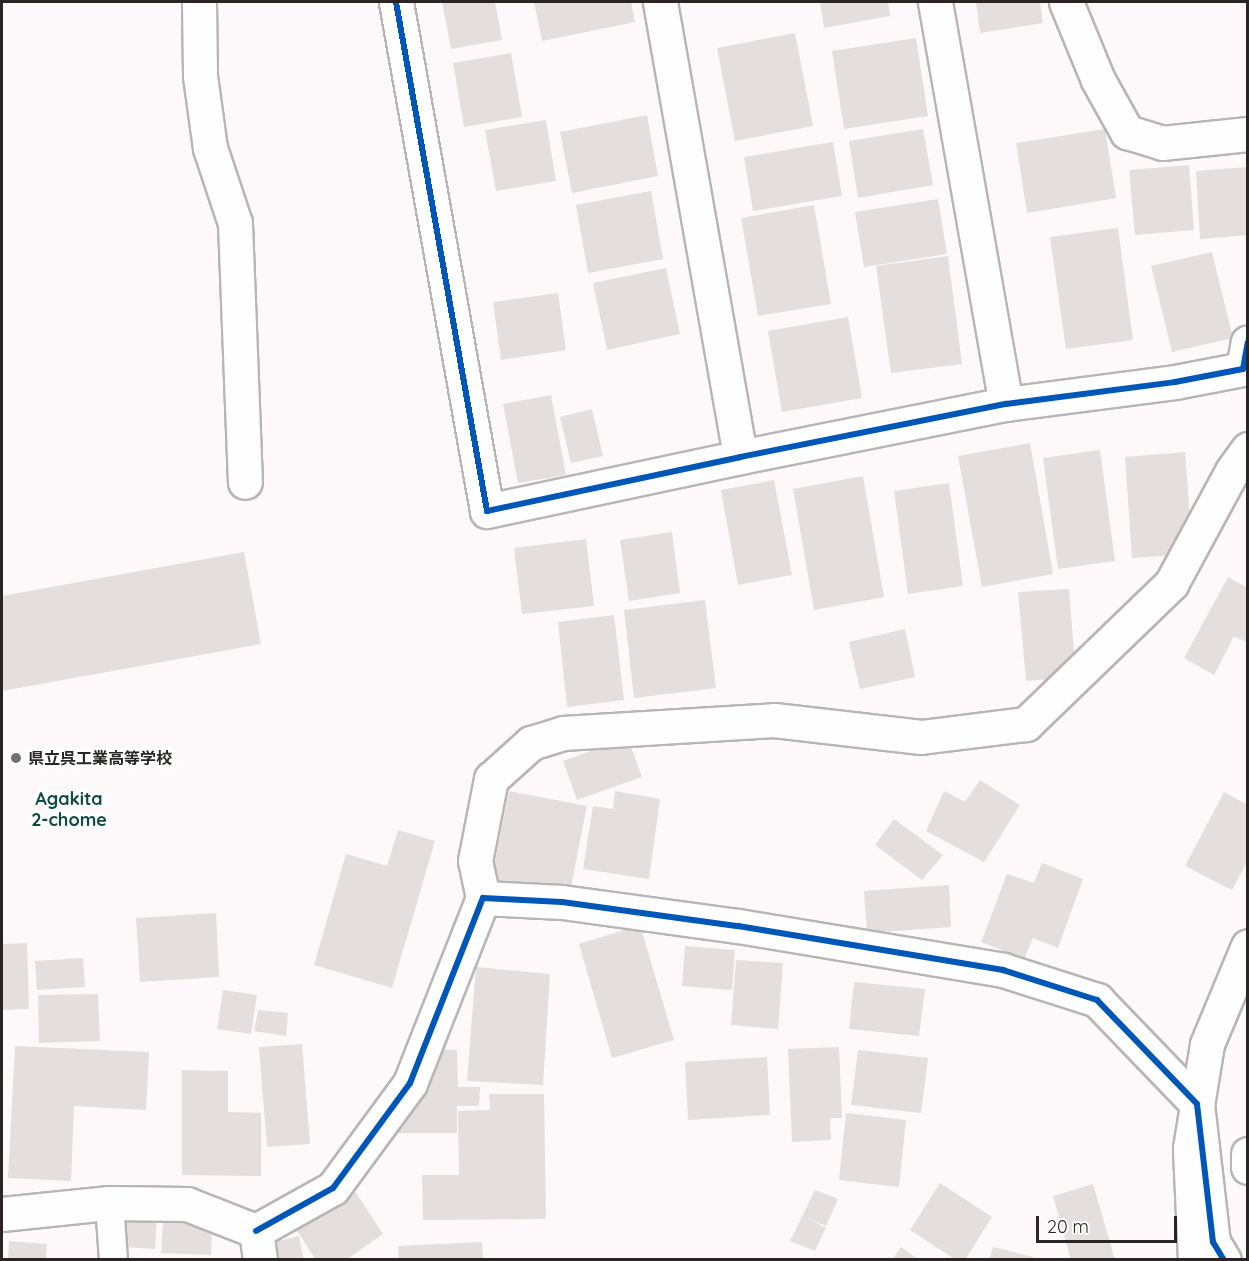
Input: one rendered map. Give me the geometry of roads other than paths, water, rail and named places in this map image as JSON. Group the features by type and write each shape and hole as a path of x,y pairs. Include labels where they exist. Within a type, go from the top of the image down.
{"street":[{"path":"199,2 200,76 210,148 235,222 245,482"},
{"path":"396,2 487,511 740,457 1006,404 1175,382 1246,361"},
{"path":"660,2 740,457"},
{"path":"935,2 1006,404"},
{"path":"1066,2 1098,80 1127,132 1162,143 1248,134"},
{"path":"2,1214 109,1203 187,1204 258,1245 333,1188 410,1083 483,898 475,861 491,779 531,743 563,733 774,720 921,737 1026,724 1171,584 1232,471 1248,449"},
{"path":"483,898 562,902 738,926 1003,970 1097,1000 1197,1104 1214,1242 1224,1260"},
{"path":"1195,1260 1190,1148 1207,1044 1248,946"},
{"path":"1248,1155 1248,1167"}],"lane":[{"path":"109,1203 113,1260"}],"place":[{"name":"県立呉工業高等学校","path":"16,758"}],"district":[{"name":"Agakita 2-chome","path":"69,810"}]}
